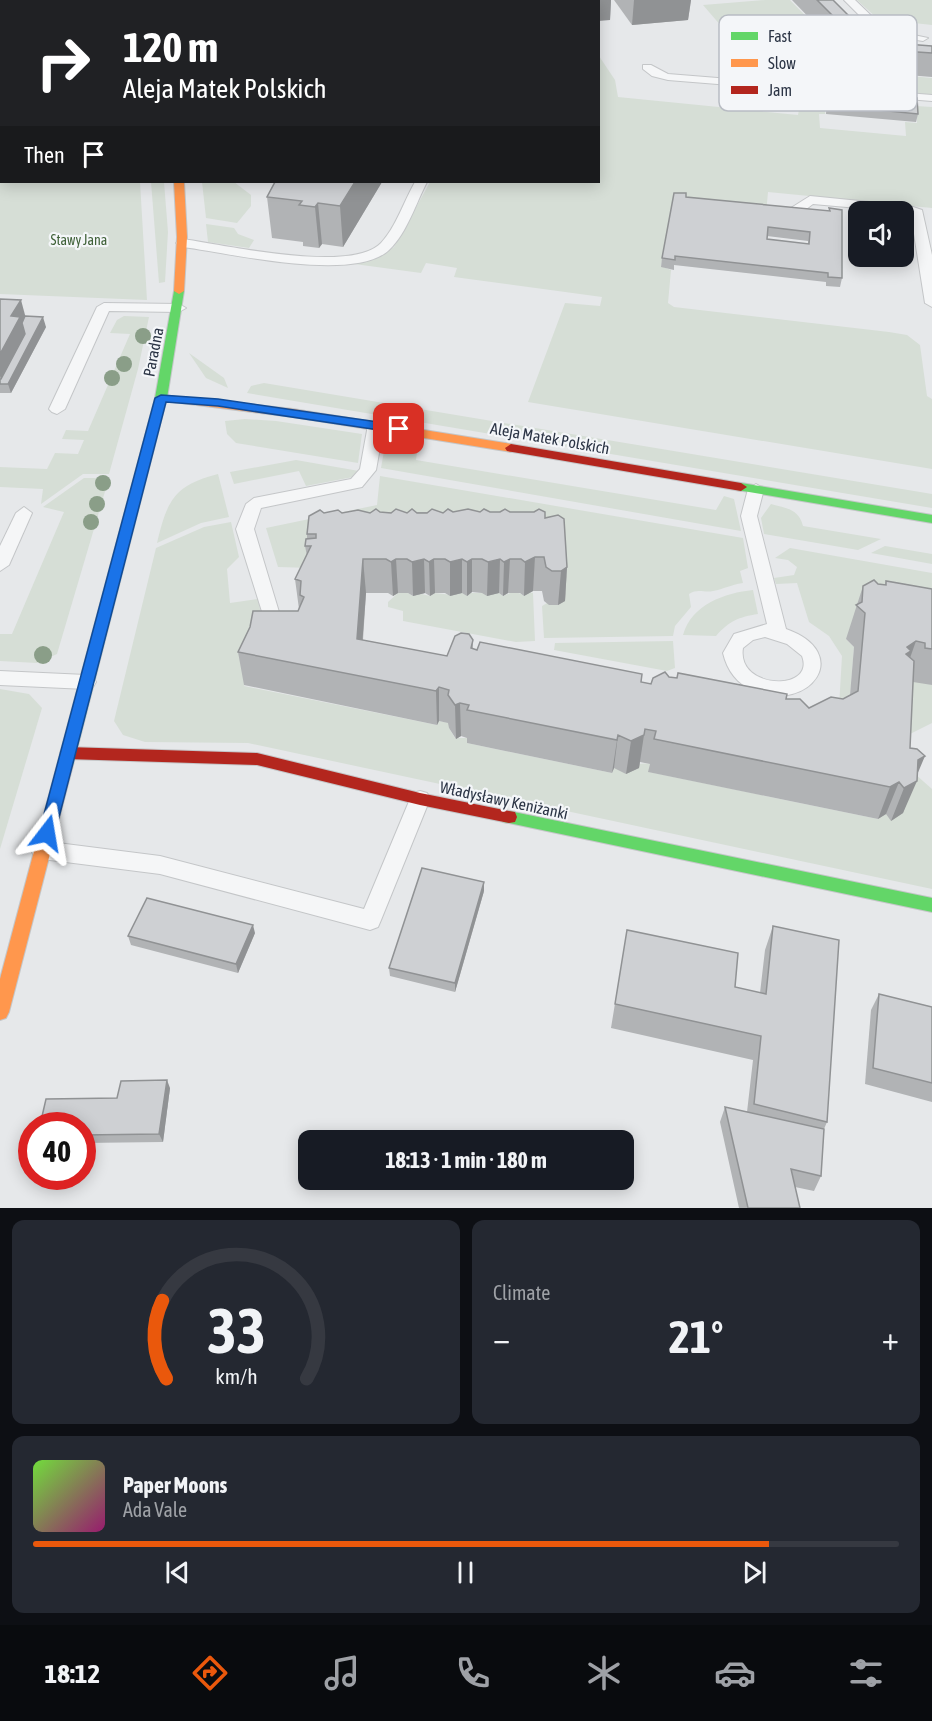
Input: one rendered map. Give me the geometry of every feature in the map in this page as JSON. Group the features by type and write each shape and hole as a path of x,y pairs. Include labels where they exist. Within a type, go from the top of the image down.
{"street":[{"name":"Paradna","path":"0,1012 10,933 42,850 161,398 179,308 183,243 179,183"},
{"name":"Aleja Matek Polskich","path":"161,398 218,403 376,425 932,519"},
{"name":"Władysławy Keniżanki","path":"67,753 257,759 420,799 932,905"}],"lane":[{"path":"849,0 864,15"},
{"path":"917,37 923,38"},
{"path":"647,67 656,74 668,77 719,81"},
{"path":"917,97 932,98"},
{"path":"183,243 326,263 347,260 375,252 386,246 420,183"},
{"path":"788,216 810,200 910,210 920,218 931,273 932,303"},
{"path":"57,409 104,307 179,308"},
{"path":"296,636 277,634 245,529 254,504 356,483 368,470 376,425"},
{"path":"756,489 749,516 778,632"},
{"path":"0,565 24,513"},
{"path":"0,678 86,682"},
{"path":"42,850 112,857 160,865 370,920 420,799"}],"green space":[{"path":"790,0 805,15 719,15 719,24 703,5"},
{"path":"857,0 932,0 932,25 917,23 917,15 874,15"},
{"path":"600,58 615,80 618,97 719,107 719,111 758,111 798,115 799,111 825,111 825,114 819,114 820,128 906,136 905,122 917,123 917,106 932,107 932,208 914,206 914,201 860,201 768,192 766,214 673,201 661,266 671,270 668,303 674,307 907,335 920,345 927,396 932,399 932,469 528,402 565,303 600,306 602,297 454,277 457,268 426,263 421,273 347,263 385,252 394,247 429,183 600,183"},
{"path":"917,77 932,78 932,95 917,93"},
{"name":"Stawy Jana","path":"0,183 140,183 147,300 0,294"},
{"path":"151,183 164,183 168,232 165,282 159,283"},
{"path":"202,183 235,183 251,195 251,206 237,223 206,218"},
{"path":"206,224 234,228 238,234 254,240 249,248 208,242"},
{"path":"124,316 149,317 138,369 109,474 83,474 41,504 43,489 0,487 0,467 47,469 55,453 78,454 84,440 62,439 66,430 88,431 130,334 110,333 117,320"},
{"path":"189,353 224,378 228,388 206,378"},
{"path":"264,383 932,494 932,508 247,393 251,386"},
{"path":"245,419 276,421 362,434 358,463 236,443 227,434 225,421"},
{"path":"393,438 404,440 417,452 416,460 716,510 724,496 734,499 741,531 381,468 384,451"},
{"path":"296,460 359,471 353,477 306,486 299,471 234,484 230,472"},
{"path":"218,474 229,517 201,523 157,543 165,516 175,497 191,484"},
{"path":"380,476 743,538 748,568 740,571 743,583 713,591 695,591 689,594 691,607 675,626 673,636 544,638 542,606 547,603 561,553 311,568 278,567 266,528 377,505"},
{"path":"84,478 109,478 57,654 37,663 0,661 0,634 12,634 64,512 43,507"},
{"path":"771,504 787,508 795,513 803,526 881,539 858,550 764,534 761,518"},
{"path":"231,522 239,557 227,569 230,603 258,599 265,634 244,686 437,725 439,721 450,723 449,728 455,738 469,738 467,743 612,773 614,768 645,763 650,764 649,772 878,819 886,814 915,774 932,789 932,889 248,743 145,742 123,735 114,721 156,548 204,527"},
{"path":"885,546 932,554 932,564 871,553"},
{"path":"790,548 932,573 932,625 846,639 854,647 849,709 839,707 842,656 829,636 809,622 797,583 776,584 774,578 794,575 797,567 788,560 775,558"},
{"path":"753,590 758,614 735,620 716,636 683,635 694,615 711,602 721,597"},
{"path":"529,592 533,593 535,641 516,642 403,621 403,611 388,607 388,602 398,593 408,593 413,596 418,593 430,596 435,593 452,595 455,593 499,593 503,596 519,593 524,596"},
{"path":"673,641 675,668 667,671 554,650 555,643"},
{"path":"904,675 932,685 932,723 906,736"},
{"path":"0,689 29,694 42,708 0,849"}],"building":[{"path":"817,0 833,0 848,15 832,15"},
{"path":"917,45 932,46 932,53 917,52"},
{"path":"917,98 918,114 888,111 917,111"},
{"path":"274,183 354,183 340,206 318,203 315,207 299,205 302,201 267,197"},
{"path":"674,193 686,193 686,197 830,211 829,208 842,210 842,278 828,277 828,273 675,256 675,260 662,258","holes":["768,227 810,232 809,244 767,239"]},
{"path":"0,299 21,300 11,316 20,317 0,354"},
{"path":"25,316 43,317 8,384 0,384 0,379 25,334 22,323"},
{"path":"376,509 380,512 391,513 396,509 407,513 412,509 417,513 427,513 432,509 443,513 448,509 453,512 468,509 480,512 484,509 490,512 500,512 505,509 510,512 534,512 539,509 545,512 545,518 558,515 564,519 567,567 561,571 552,571 546,567 544,557 535,557 525,562 521,559 510,559 504,562 500,559 488,562 482,559 472,559 467,562 462,559 450,562 445,559 434,559 429,562 424,559 412,562 407,559 396,559 391,562 386,559 363,559 357,639 447,656 455,636 461,633 469,634 473,640 471,648 477,650 480,642 642,674 641,682 651,684 653,678 665,672 669,677 677,678 678,673 787,694 786,699 800,699 809,708 831,697 843,699 858,691 865,613 856,605 862,602 863,586 874,580 878,584 886,585 886,581 932,589 932,649 925,648 925,643 916,641 907,647 911,651 906,654 914,661 910,748 917,749 925,756 918,760 917,781 904,788 899,782 890,787 654,739 656,731 645,729 644,735 631,741 618,735 617,740 467,710 469,705 460,703 455,705 448,695 449,690 439,687 436,691 238,652 250,627 253,611 298,611 304,597 300,595 301,581 295,579 311,546 305,546 306,539 316,538 316,534 307,534 309,516 320,510 324,513 358,510 370,513"},
{"path":"422,868 484,882 455,983 389,968"},
{"path":"147,898 253,925 236,964 128,936"},
{"path":"773,926 839,940 827,1122 754,1104 761,1036 615,1004 627,930 738,953 735,987 766,994"},
{"path":"879,994 932,1007 932,1083 873,1068"},
{"path":"167,1080 159,1134 96,1135 96,1112 43,1112 46,1099 117,1098 121,1081"},
{"path":"725,1107 824,1129 821,1176 791,1169 800,1208 748,1208"}],"traffic: fast":[{"path":"65,765 161,398 179,291"},
{"path":"741,487 932,519"},
{"path":"509,817 932,905"}],"traffic: slow":[{"path":"179,183 182,237 179,291"},
{"path":"161,398 293,413 511,448"},
{"path":"0,1012 65,765"}],"traffic: jam":[{"path":"511,448 741,487"},
{"path":"67,753 257,759 420,799 509,817"}],"route":[{"path":"47,833 161,398 218,403 399,429"}]}
